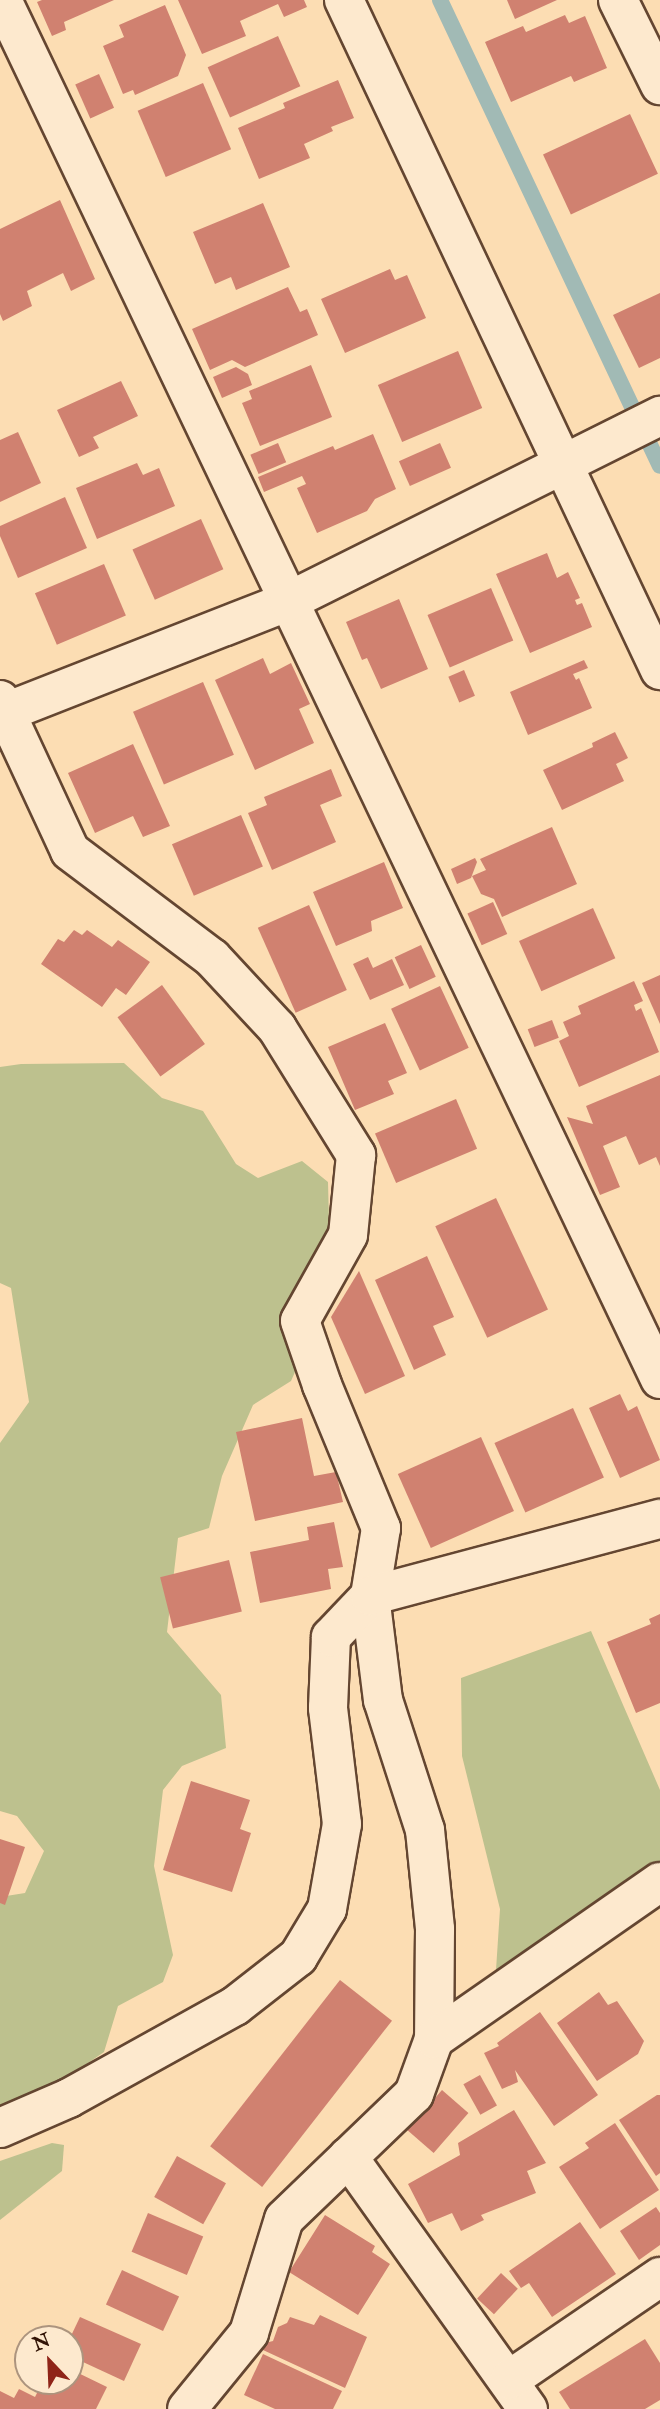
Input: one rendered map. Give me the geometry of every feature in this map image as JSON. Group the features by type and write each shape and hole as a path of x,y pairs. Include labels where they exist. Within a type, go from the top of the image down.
{"street":[{"path":"2,0 660,1380"},
{"path":"344,0 660,670"},
{"path":"618,0 660,85"},
{"path":"187,2409 249,2333 285,2220 414,2094 434,2039 435,1929 425,1830 383,1700 370,1596 381,1528 322,1385 300,1321 348,1235 356,1155 277,1028 212,958 70,851 3,706 289,601 660,416"},
{"path":"0,2128 69,2098 235,2006 298,1957 327,1909 342,1824 328,1708 331,1637 370,1596 660,1519"},
{"path":"434,2039 660,1882"},
{"path":"348,2157 518,2395 660,2277"}],"green space":[{"path":"124,1063 162,1098 203,1111 236,1164 258,1178 302,1161 328,1182 329,1221 317,1322 291,1381 253,1405 222,1476 209,1528 178,1538 167,1632 221,1695 226,1748 182,1766 163,1790 154,1866 173,1955 163,1982 118,2006 104,2052 78,2070 0,2110 0,1897 25,1893 44,1851 17,1816 0,1811 0,1443 29,1402 11,1288 0,1283 0,1067 21,1064"},
{"path":"591,1631 660,1790 660,1872 509,1976 496,1970 500,1909 462,1756 461,1678"},
{"path":"52,2143 64,2145 62,2171 0,2220 0,2161"}],"building":[{"path":"114,0 64,22 66,30 52,36 37,2"},
{"path":"178,0 304,0 307,7 284,17 278,4 240,21 246,36 202,54"},
{"path":"507,0 557,0 515,19"},
{"path":"165,5 186,55 178,76 135,95 133,90 123,94 103,46 124,37 119,25"},
{"path":"565,15 569,23 585,16 607,68 574,82 571,76 511,102 485,42 523,26 526,32"},
{"path":"278,36 300,86 230,118 208,67"},
{"path":"99,74 114,108 90,118 75,85"},
{"path":"338,80 354,118 331,127 333,131 304,144 310,158 259,179 238,128 285,108 283,103"},
{"path":"203,83 231,149 166,177 138,111"},
{"path":"630,114 658,174 571,214 543,155"},
{"path":"60,200 95,279 71,291 63,273 27,291 32,306 3,321 0,314 0,229"},
{"path":"263,203 290,267 236,290 231,277 215,284 193,232"},
{"path":"390,269 395,280 407,275 426,318 345,353 321,299"},
{"path":"288,287 300,312 307,309 318,335 245,367 232,360 210,370 192,329"},
{"path":"660,293 660,358 639,368 613,315"},
{"path":"458,351 482,408 402,442 378,385"},
{"path":"311,365 332,417 260,446 242,403 252,399 249,391"},
{"path":"236,367 248,374 252,385 222,398 213,377"},
{"path":"121,381 138,416 93,437 99,448 79,457 57,410"},
{"path":"18,432 41,483 0,502 0,440"},
{"path":"373,434 396,489 375,499 367,511 317,533 297,488 306,484 302,476 264,492 258,477 333,446 335,450"},
{"path":"278,443 286,462 259,474 250,455"},
{"path":"440,443 451,468 410,486 399,461"},
{"path":"137,463 143,475 159,468 175,506 97,539 76,488"},
{"path":"65,497 87,548 18,578 0,536 0,526"},
{"path":"201,519 223,569 155,600 132,550"},
{"path":"547,553 557,578 568,572 580,598 575,600 577,605 582,603 592,627 530,653 496,574"},
{"path":"104,564 126,616 57,645 35,593"},
{"path":"491,588 513,640 450,667 427,615"},
{"path":"399,599 428,669 381,689 367,658 362,660 346,622"},
{"path":"263,658 270,674 291,663 310,704 299,709 314,743 255,770 215,680"},
{"path":"584,660 588,668 573,674 576,680 579,678 592,708 528,735 510,692"},
{"path":"464,670 475,696 459,702 448,677"},
{"path":"203,682 234,755 164,784 133,712"},
{"path":"615,732 628,758 616,764 624,781 562,810 543,770 593,747 592,743"},
{"path":"133,744 170,826 143,837 133,816 95,833 68,773"},
{"path":"331,769 342,796 320,805 336,842 272,870 248,813 267,805 264,797"},
{"path":"241,815 263,867 194,896 172,844"},
{"path":"552,827 577,884 502,917 494,899 481,894 472,876 486,870 480,859"},
{"path":"475,858 477,862 471,878 457,884 451,869"},
{"path":"384,862 403,908 371,921 372,931 336,946 313,892"},
{"path":"493,902 507,934 482,945 467,913"},
{"path":"309,905 347,990 296,1013 258,928"},
{"path":"593,908 615,958 541,991 519,941"},
{"path":"74,930 82,935 87,930 112,947 118,940 150,962 126,995 116,988 102,1007 41,964 58,939 64,942"},
{"path":"421,945 436,977 410,989 395,957"},
{"path":"368,957 373,968 392,959 404,985 370,1000 353,964"},
{"path":"660,975 660,1024 642,983"},
{"path":"634,981 643,1001 634,1005 636,1011 641,1008 659,1052 579,1087 559,1041 569,1036 563,1022 581,1014 578,1006"},
{"path":"162,985 205,1044 160,1076 118,1017"},
{"path":"440,986 469,1048 420,1070 391,1009"},
{"path":"552,1020 559,1038 535,1047 528,1029"},
{"path":"385,1023 407,1073 388,1081 394,1094 355,1110 328,1047"},
{"path":"660,1075 660,1166 656,1157 639,1165 626,1136 603,1146 620,1187 600,1195 567,1117 593,1124 586,1106"},
{"path":"456,1099 477,1149 396,1183 375,1133"},
{"path":"496,1198 548,1309 487,1338 435,1226"},
{"path":"427,1256 454,1317 433,1326 446,1355 414,1370 375,1280"},
{"path":"359,1271 405,1376 365,1394 331,1317"},
{"path":"620,1394 628,1411 637,1406 660,1460 620,1478 589,1408"},
{"path":"573,1408 604,1477 525,1512 494,1443"},
{"path":"302,1418 314,1476 336,1472 343,1502 255,1521 236,1432"},
{"path":"481,1437 514,1511 431,1548 398,1474"},
{"path":"334,1522 343,1567 328,1569 331,1589 260,1603 250,1552 309,1540 307,1527"},
{"path":"229,1560 242,1611 173,1629 160,1577"},
{"path":"660,1614 660,1703 636,1713 607,1642 651,1624 649,1619"},
{"path":"191,1781 250,1800 240,1829 251,1833 232,1892 163,1870"},
{"path":"0,1839 25,1847 5,1905 0,1903"},
{"path":"340,1980 392,2021 262,2187 210,2146"},
{"path":"599,1992 608,2005 617,2001 644,2041 638,2054 597,2081 557,2023"},
{"path":"540,2012 598,2095 554,2126 515,2070 518,2082 502,2089 484,2053 499,2046 497,2043"},
{"path":"480,2075 497,2106 480,2115 463,2084"},
{"path":"442,2090 468,2113 434,2153 407,2130"},
{"path":"660,2095 660,2173 656,2176 619,2120"},
{"path":"514,2110 546,2163 527,2171 536,2193 481,2215 484,2220 461,2231 452,2213 428,2223 408,2184 460,2155 458,2143"},
{"path":"615,2123 659,2190 600,2229 559,2167 589,2148 585,2143"},
{"path":"177,2156 226,2183 203,2224 154,2197"},
{"path":"656,2207 660,2213 660,2245 639,2260 620,2231"},
{"path":"148,2213 203,2236 187,2275 132,2252"},
{"path":"325,2215 375,2246 372,2252 390,2264 358,2315 289,2272"},
{"path":"580,2222 616,2274 552,2317 529,2283 521,2288 509,2271"},
{"path":"122,2270 179,2297 163,2331 106,2304"},
{"path":"501,2273 518,2289 494,2314 477,2299"},
{"path":"320,2315 367,2337 345,2388 263,2350 265,2343 273,2341 278,2327 287,2323 290,2317 314,2325"},
{"path":"80,2317 141,2344 124,2381 84,2362 84,2325 76,2325"},
{"path":"645,2339 660,2363 660,2400 645,2409 570,2409 559,2392"},
{"path":"263,2354 342,2391 333,2409 275,2409 244,2395"},
{"path":"84,2376 107,2387 96,2409 0,2409 0,2391 14,2398 16,2395 84,2395"}],"waterway":[{"path":"440,0 660,466"}]}
